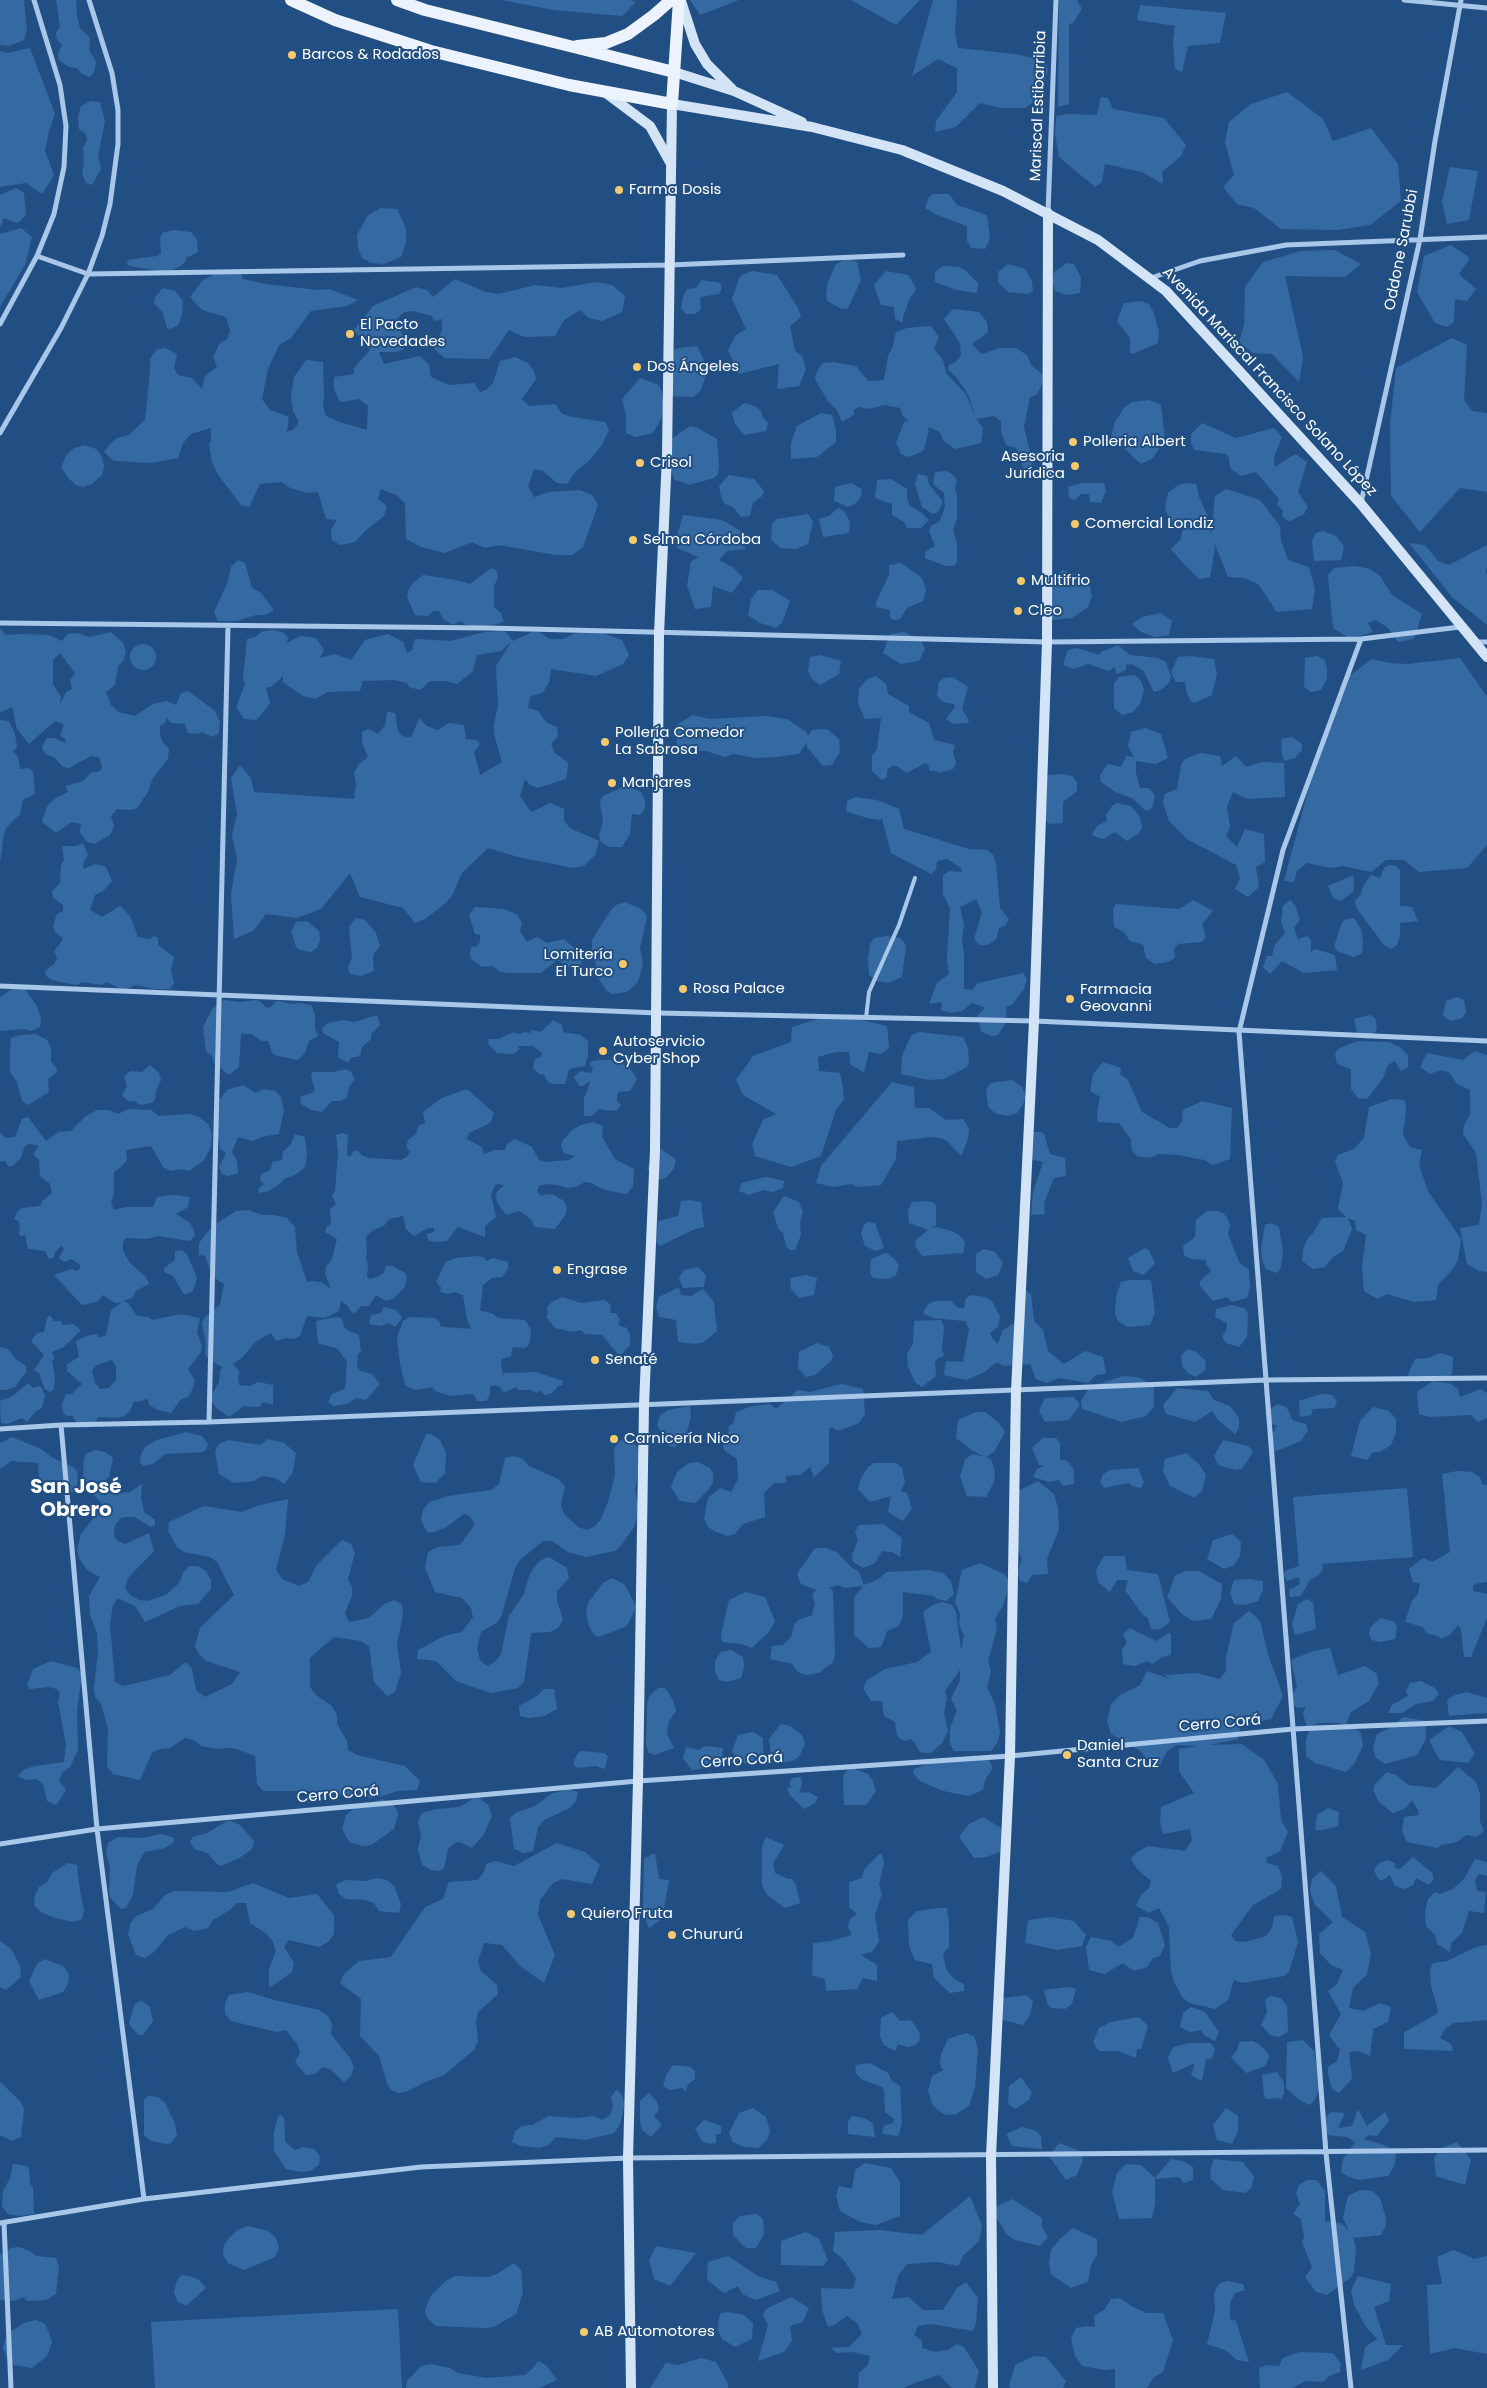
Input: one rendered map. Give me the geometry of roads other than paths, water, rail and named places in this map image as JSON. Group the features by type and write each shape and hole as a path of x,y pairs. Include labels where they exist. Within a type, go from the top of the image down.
{"main road":[{"name":"Avenida Mariscal Francisco Solano López","path":"292,0 335,20 431,51 606,93 812,127 902,150 964,174 1048,213 1098,240 1166,291 1361,504 1460,627 1487,657"},
{"name":"Avenida Mariscal Francisco Solano López","path":"397,0 425,10 674,72 734,91 812,127"},
{"path":"566,46 606,43 628,34 671,0"},
{"path":"631,2388 628,2158 638,1781 644,1405 655,1150 658,1013 658,634 667,455 672,104 680,0"},
{"path":"680,0 695,44 707,64 734,91"},
{"path":"606,93 650,126 671,166"},
{"path":"993,2388 991,2156 1010,1756 1016,1391 1034,1022 1047,642 1048,213"}],"street":[{"path":"0,324 38,256 54,214 64,167 66,126 60,85 34,0"},
{"path":"0,433 60,328 88,274 102,236 110,204 118,144 118,110 112,73 89,0"},
{"name":"Mariscal Estibarribia","path":"1048,213 1056,0"},
{"path":"1404,0 1461,2 1487,8"},
{"name":"Oddone Sarubbi","path":"1361,504 1420,238 1435,141 1461,2"},
{"path":"1151,278 1200,261 1286,245 1420,238 1487,237"},
{"path":"38,256 88,274 670,265 903,255"},
{"path":"0,622 489,628 658,634 1047,642 1361,639 1460,627"},
{"path":"209,1422 228,626"},
{"path":"1351,2388 1326,2153 1239,1032 1283,850 1361,639"},
{"path":"1473,642 1487,642"},
{"path":"0,986 658,1013 1034,1022 1487,1041"},
{"path":"0,1429 61,1425 209,1422 1266,1380 1487,1378"},
{"path":"61,1425 97,1829 144,2199"},
{"name":"Cerro Corá","path":"0,1844 97,1829 638,1781 1010,1756 1293,1729 1487,1721"},
{"path":"11,2388 2,2223 144,2199 421,2166 628,2158 1326,2153 1487,2150"}],"lane":[{"path":"866,1018 869,992 898,925 915,878"}],"place":[{"name":"Barcos & Rodados","path":"292,55"},
{"name":"Farma Dosis","path":"619,190"},
{"name":"El Pacto Novedades","path":"350,334"},
{"name":"Dos Ángeles","path":"637,367"},
{"name":"Polleria Albert","path":"1073,442"},
{"name":"Crisol","path":"640,463"},
{"name":"Asesoria Jurídica","path":"1075,466"},
{"name":"Comercial Londiz","path":"1075,524"},
{"name":"Selma Córdoba","path":"633,540"},
{"name":"Multifrio","path":"1021,581"},
{"name":"Cleo","path":"1018,611"},
{"name":"Pollería Comedor La Sabrosa","path":"605,742"},
{"name":"Manjares","path":"612,783"},
{"name":"Lomitería El Turco","path":"623,964"},
{"name":"Rosa Palace","path":"683,989"},
{"name":"Farmacia Geovanni","path":"1070,999"},
{"name":"Autoservicio Cyber Shop","path":"603,1051"},
{"name":"Engrase","path":"557,1270"},
{"name":"Senaté","path":"595,1360"},
{"name":"Carnicería Nico","path":"614,1439"},
{"name":"Daniel Santa Cruz","path":"1067,1755"},
{"name":"Quiero Fruta","path":"571,1914"},
{"name":"Chururú","path":"672,1935"},
{"name":"AB Automotores","path":"584,2332"}],"district":[{"name":"San José Obrero","path":"76,1500"}]}
